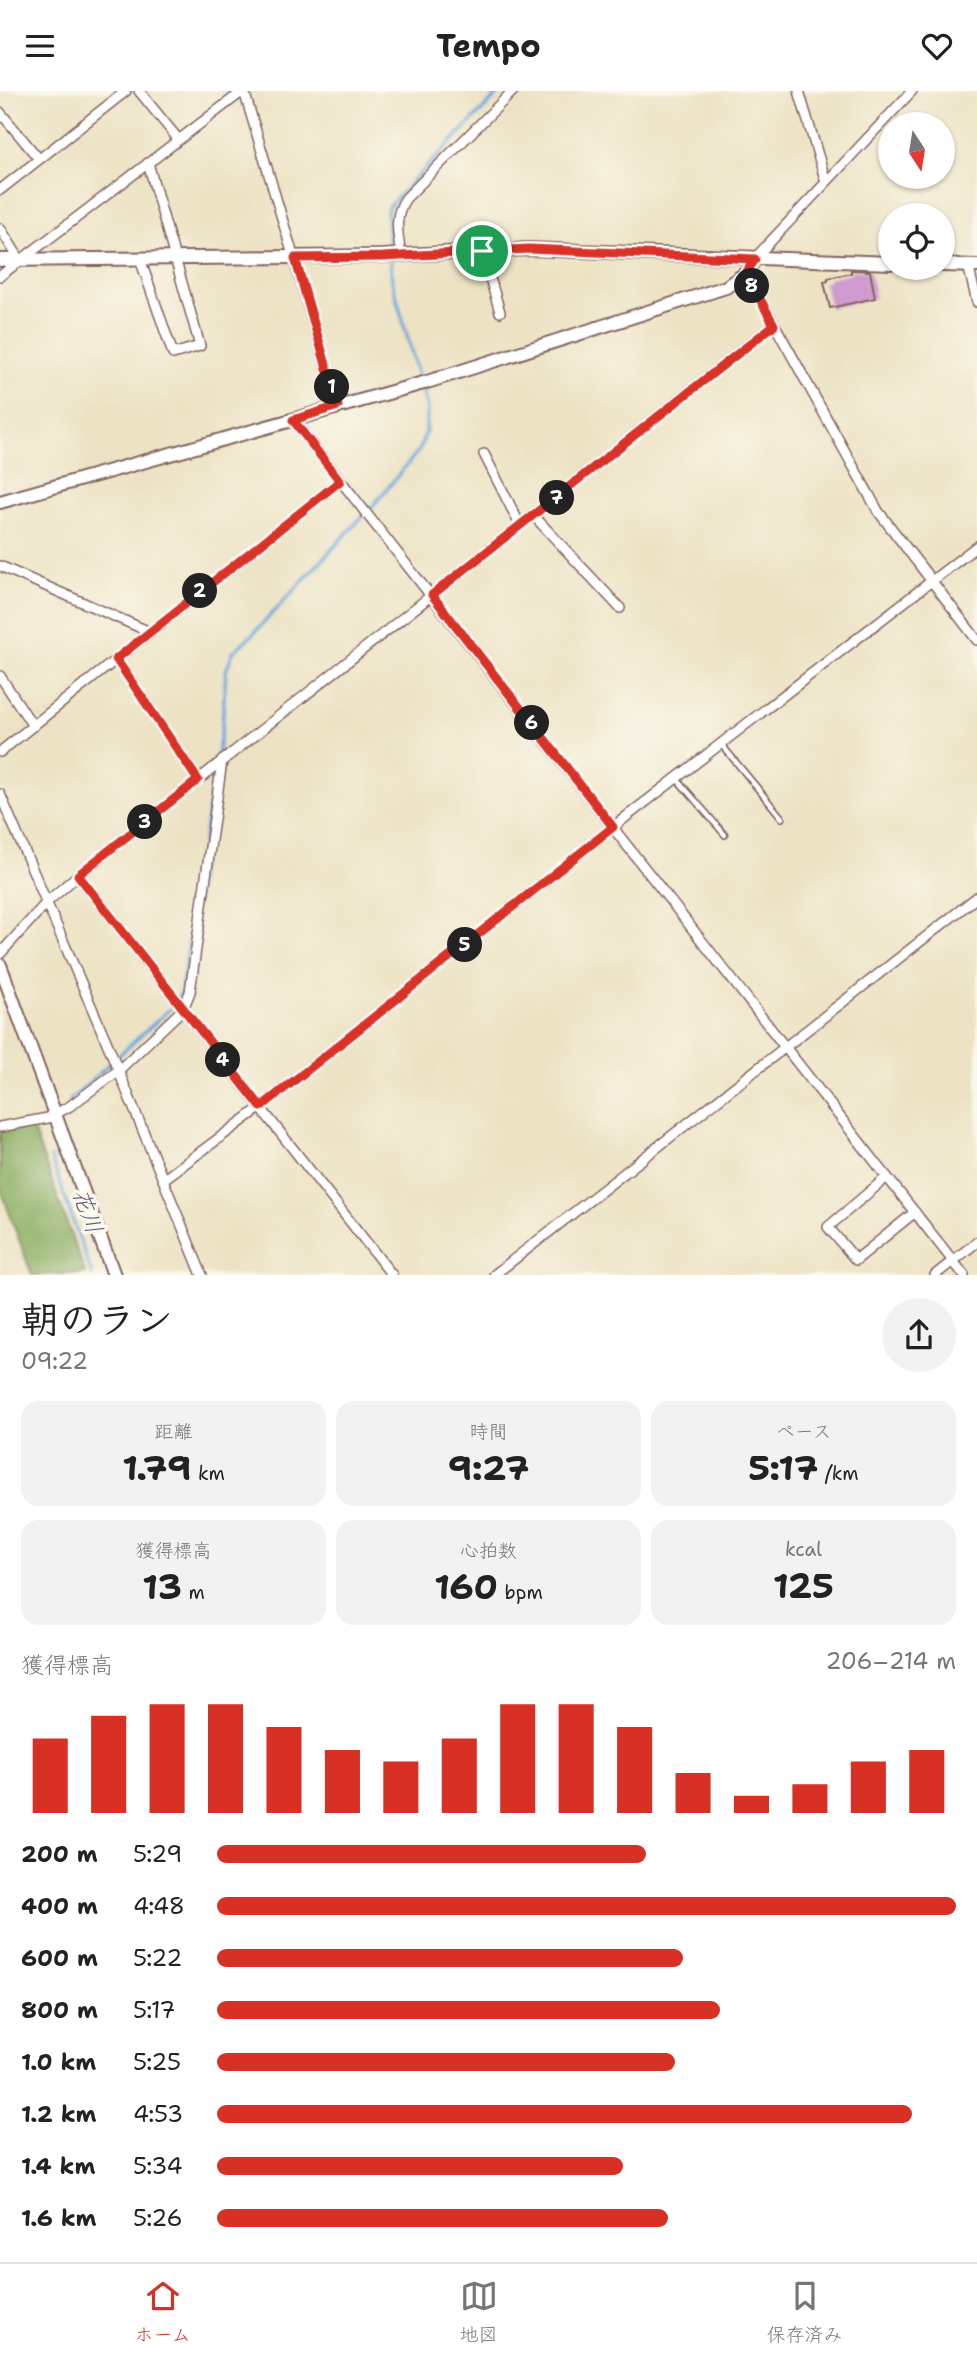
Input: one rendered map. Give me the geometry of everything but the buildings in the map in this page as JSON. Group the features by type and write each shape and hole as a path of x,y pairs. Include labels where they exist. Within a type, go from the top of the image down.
{"street":[{"path":"0,190 126,91"},
{"path":"139,91 178,139"},
{"path":"0,276 243,91 338,406"},
{"path":"394,256 398,209 513,91"},
{"path":"799,91 826,182"},
{"path":"0,502 421,383 726,286 746,273 755,259 912,91"},
{"path":"0,112 39,159"},
{"path":"140,259 173,354 200,346 148,163"},
{"path":"0,228 20,260"},
{"path":"0,260 394,256 529,249 878,263"},
{"path":"482,251 500,312"},
{"path":"955,265 973,266 977,302"},
{"path":"746,273 878,511 977,640"},
{"path":"0,954 47,902 78,875 774,325"},
{"path":"293,420 964,1275"},
{"path":"484,454 520,525"},
{"path":"0,752 340,481"},
{"path":"534,516 620,608"},
{"path":"164,1178 261,1107 613,827 977,546"},
{"path":"0,566 150,632"},
{"path":"116,659 198,780"},
{"path":"0,677 33,726"},
{"path":"0,1127 48,1118 70,1106 118,1068 182,1008 190,992 221,763"},
{"path":"0,794 118,1068 202,1275"},
{"path":"78,875 392,1275"},
{"path":"494,1275 977,897"},
{"path":"0,965 114,1275"},
{"path":"887,1177 828,1227 856,1260 915,1212"},
{"path":"935,1275 977,1242"}],"lane":[{"path":"721,744 782,818"},
{"path":"676,778 725,835"}],"green space":[{"path":"32,1127 85,1273 32,1275 0,1187 0,1132"}],"waterway":[{"path":"216,763 226,671 233,652 377,501 420,449 426,431 427,408 392,281 387,213 389,206 501,91"},
{"path":"70,1100 171,1008 181,993 214,771"},
{"name":"花川","path":"51,1158 92,1275"}],"route":[{"path":"529,249 755,259 746,273 774,325 432,595 613,827 261,1107 78,875 198,780 116,659 340,481 293,420 338,406 295,258 383,257 482,251 529,249"}]}
